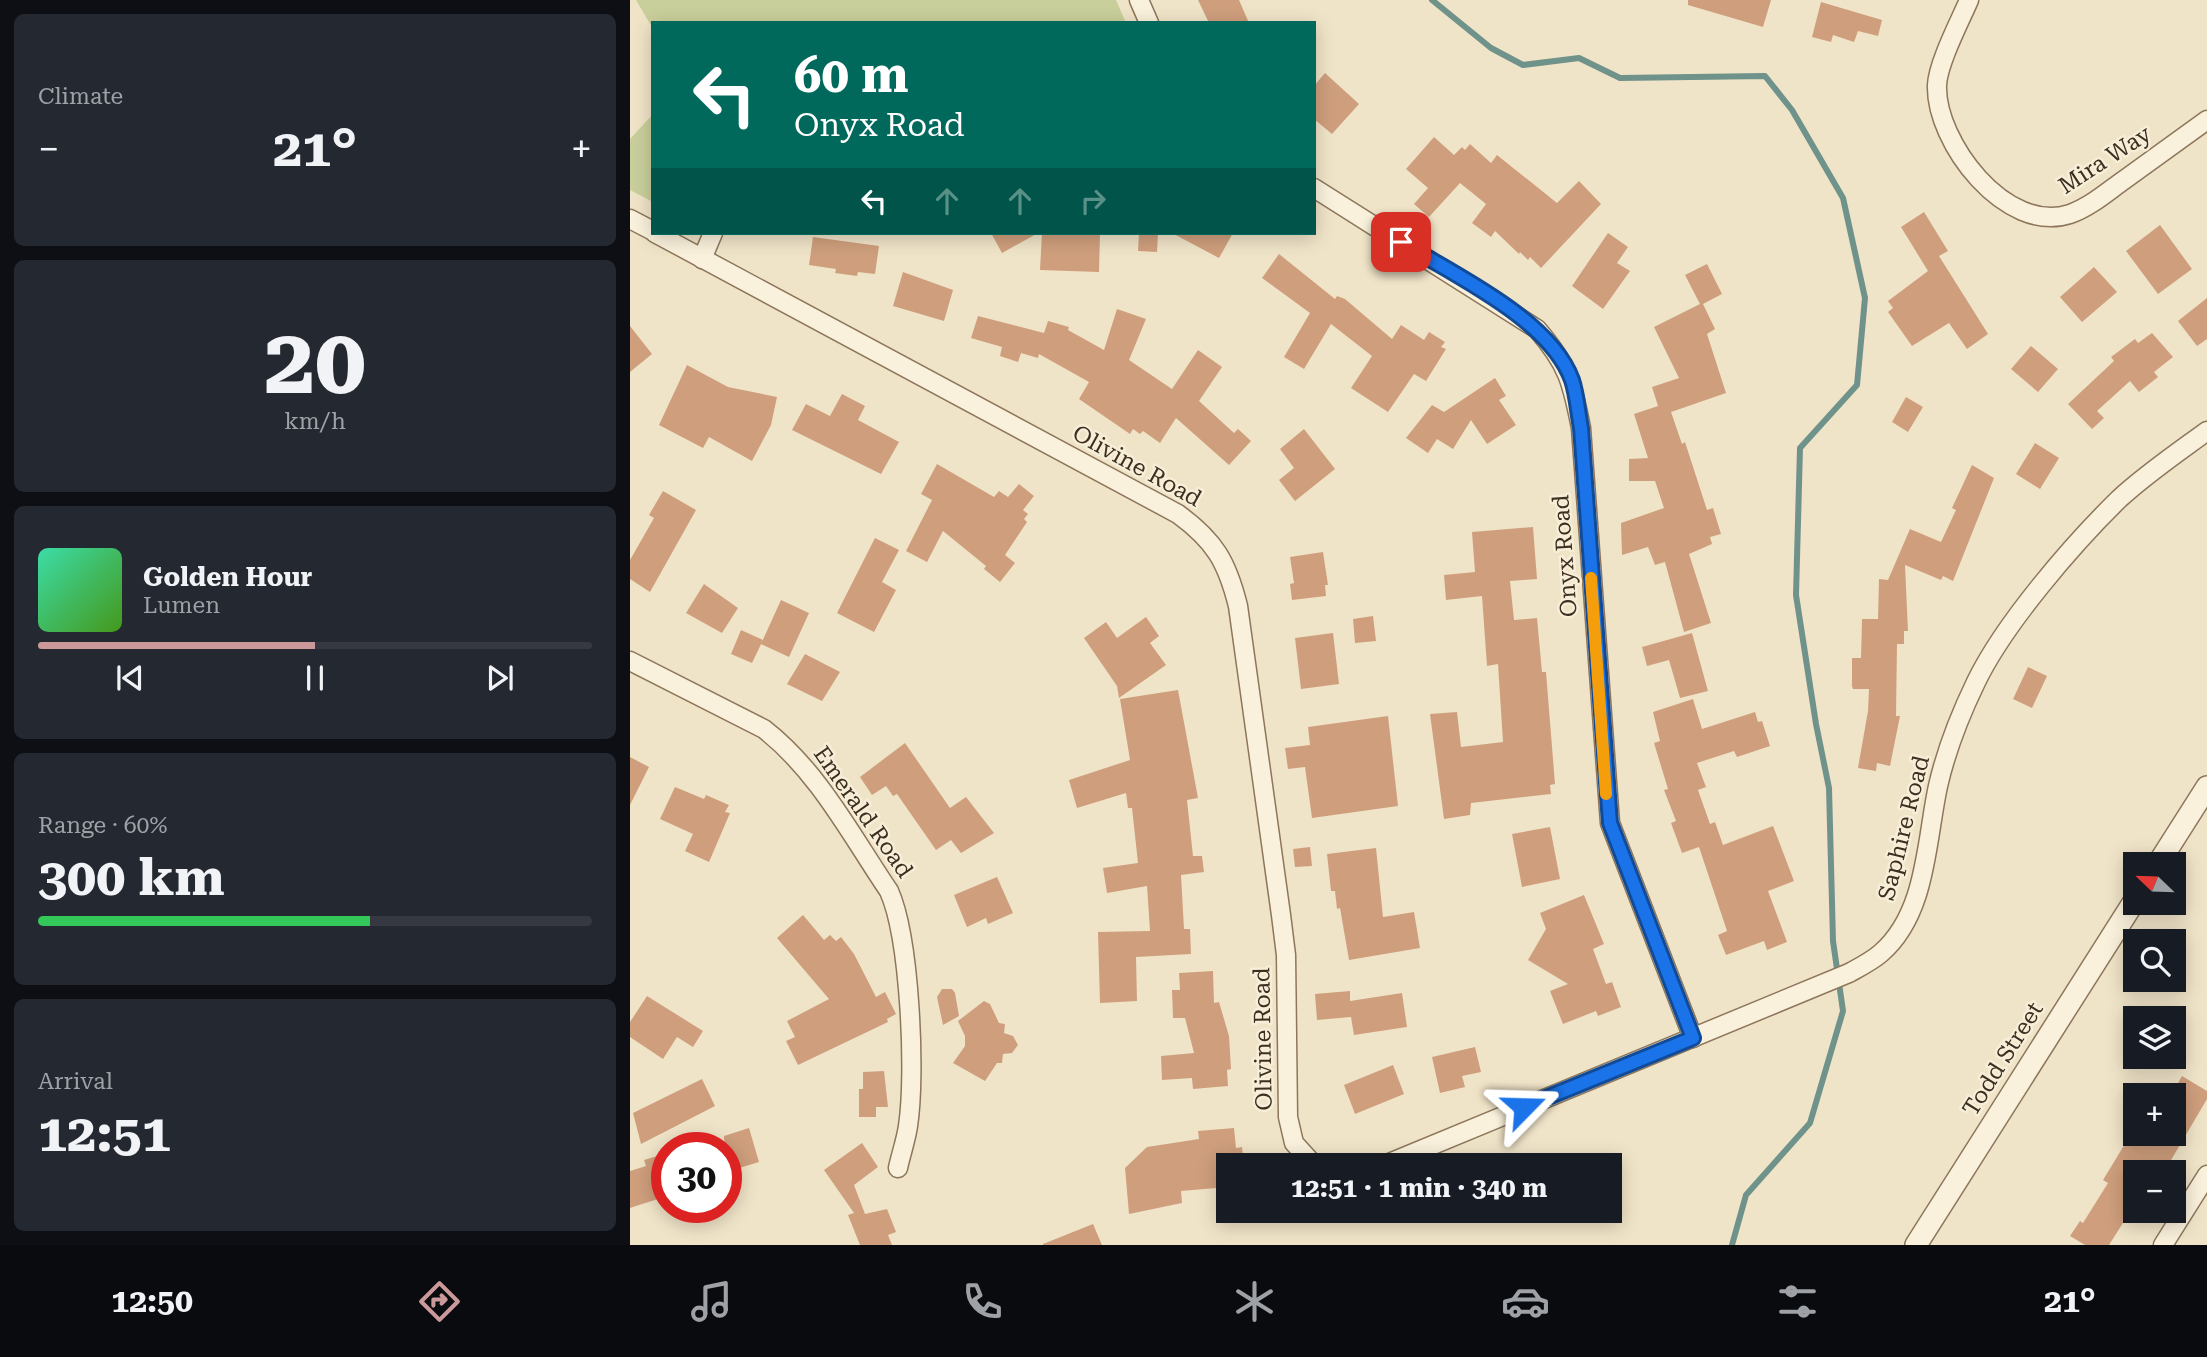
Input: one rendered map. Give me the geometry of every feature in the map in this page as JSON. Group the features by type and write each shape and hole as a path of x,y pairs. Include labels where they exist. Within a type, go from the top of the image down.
{"street":[{"path":"1139,0 1148,21"},
{"name":"Mira Way","path":"1969,0 1937,82 1939,112 1950,140 1985,184 2005,202 2025,213 2048,218 2070,214 2092,202 2207,120"},
{"name":"Onyx Road","path":"1316,189 1537,329 1557,352 1572,380 1581,428 1610,823 1693,1038"},
{"name":"Olivine Road","path":"630,219 651,230"},
{"name":"Olivine Road","path":"659,235 1178,514 1200,530 1217,549 1230,574 1238,606 1286,955 1285,1090 1290,1130 1302,1153"},
{"path":"702,259 712,235"},
{"name":"Saphire Road","path":"1414,1153 1849,973 1881,954 1901,930 1926,859 1938,785 1958,722 1993,651 2042,586 2119,500 2207,431"},
{"name":"Emerald Road","path":"630,661 764,729 783,744 802,763 890,891 898,911 909,1023 908,1126 898,1168"},
{"path":"2166,852 2207,787"},
{"name":"Todd Street","path":"1916,1245 2125,915"},
{"path":"2163,1245 2207,1175"}],"green space":[{"path":"636,0 1116,0 1125,21 651,21 651,26"},
{"path":"651,116 651,201 630,190 630,139"}],"building":[{"path":"1198,0 1239,0 1248,21 1208,21"},
{"path":"1688,0 1771,0 1763,27 1688,5"},
{"path":"1821,2 1882,20 1878,36 1858,31 1854,42 1833,35 1831,42 1812,37"},
{"path":"1325,73 1359,104 1332,134 1316,121 1316,84"},
{"path":"1434,137 1454,155 1462,147 1465,150 1470,144 1491,163 1497,155 1557,203 1579,181 1601,204 1541,268 1530,257 1528,260 1520,252 1519,254 1495,231 1491,237 1472,223 1486,204 1460,183 1429,217 1414,204 1428,188 1406,169"},
{"path":"1924,212 1948,251 1939,256 1988,334 1967,349 1949,323 1912,346 1888,312 1893,308 1888,301 1928,271 1901,227"},
{"path":"2160,225 2192,269 2158,294 2126,251"},
{"path":"1608,233 1628,247 1617,263 1630,271 1603,309 1572,286"},
{"path":"992,235 1034,235 1002,253"},
{"path":"1042,235 1100,235 1099,272 1040,270"},
{"path":"1139,235 1158,235 1157,252 1138,251"},
{"path":"1176,235 1232,235 1219,258"},
{"path":"813,237 879,246 875,274 858,272 857,276 835,273 836,269 809,265"},
{"path":"1279,254 1335,299 1337,296 1345,299 1392,339 1401,325 1424,340 1429,332 1445,342 1441,347 1446,349 1426,381 1414,374 1388,412 1351,388 1372,356 1331,324 1304,369 1284,357 1310,313 1262,278"},
{"path":"1707,264 1722,294 1703,304 1715,329 1707,334 1726,393 1671,412 1682,444 1685,442 1707,510 1713,508 1721,534 1710,537 1712,544 1689,554 1711,623 1684,632 1665,562 1655,565 1648,547 1622,555 1621,523 1664,508 1655,481 1629,481 1629,459 1648,458 1634,414 1658,406 1652,387 1679,378 1654,327 1700,304 1685,275"},
{"path":"2094,267 2117,292 2082,322 2060,297"},
{"path":"903,272 953,290 944,321 893,306"},
{"path":"2207,298 2207,339 2197,346 2178,321"},
{"path":"1117,309 1146,319 1129,360 1172,389 1198,350 1222,367 1199,401 1234,433 1238,429 1251,441 1229,465 1176,418 1160,443 1143,431 1140,434 1133,429 1130,434 1079,399 1089,382 1039,354 1038,358 1021,353 1018,362 1000,356 1002,347 971,338 978,316 1044,333 1048,321 1069,327 1068,330 1104,350"},
{"path":"630,326 652,354 630,372"},
{"path":"2152,333 2173,357 2154,372 2158,377 2139,392 2130,381 2097,411 2104,418 2092,429 2068,404 2114,361 2111,357 2135,339 2138,343"},
{"path":"2031,346 2058,369 2038,392 2011,369"},
{"path":"687,365 728,387 777,397 771,425 752,461 709,437 703,448 659,425"},
{"path":"1495,378 1506,396 1499,400 1516,425 1487,444 1471,420 1453,449 1437,439 1428,453 1406,438 1432,405 1444,412"},
{"path":"842,394 865,406 858,420 899,442 881,474 792,430 806,404 830,416"},
{"path":"1906,397 1923,407 1908,432 1892,422"},
{"path":"1304,429 1335,469 1295,501 1279,480 1294,468 1280,449"},
{"path":"2035,443 2059,458 2040,489 2016,474"},
{"path":"937,464 994,497 999,491 1008,497 1019,484 1034,496 1023,510 1028,514 1024,519 1027,522 1005,555 1015,563 1000,582 984,569 986,566 943,531 927,562 906,551 932,500 921,494"},
{"path":"1972,465 1994,478 1953,581 1943,576 1941,580 1905,565 1908,631 1904,631 1904,644 1897,644 1896,716 1900,716 1890,766 1877,763 1876,771 1858,768 1869,689 1853,689 1852,658 1861,658 1862,619 1878,619 1879,579 1888,580 1910,529 1941,542 1956,510 1952,508"},
{"path":"663,491 696,510 650,592 630,579 630,560 654,518 649,515"},
{"path":"1533,527 1537,579 1510,581 1514,620 1537,618 1542,672 1546,672 1555,784 1550,785 1551,794 1471,803 1470,815 1444,819 1430,714 1457,712 1461,747 1503,742 1498,664 1487,666 1482,596 1446,600 1444,575 1475,572 1472,532"},
{"path":"875,538 899,550 882,582 896,590 874,632 837,613"},
{"path":"1323,552 1328,585 1325,585 1326,596 1292,600 1290,584 1294,583 1290,557"},
{"path":"704,584 738,608 722,633 686,613"},
{"path":"781,600 809,613 789,657 761,644"},
{"path":"1373,616 1376,641 1355,643 1353,619"},
{"path":"1146,617 1159,636 1150,643 1166,665 1119,698 1117,686 1084,638 1106,622 1117,638"},
{"path":"741,630 763,640 752,663 731,654"},
{"path":"1333,633 1339,684 1301,689 1295,638"},
{"path":"1692,633 1708,691 1680,698 1669,660 1647,666 1642,647"},
{"path":"805,654 840,672 822,701 787,684"},
{"path":"2028,667 2047,676 2032,708 2013,699"},
{"path":"1178,690 1198,798 1187,800 1193,856 1202,856 1204,872 1181,875 1184,929 1190,929 1191,954 1136,957 1137,1001 1100,1003 1098,932 1150,931 1147,886 1107,893 1103,868 1138,863 1132,808 1128,808 1126,793 1077,808 1069,780 1130,760 1120,699"},
{"path":"1693,699 1702,729 1755,712 1758,722 1762,721 1770,746 1737,757 1734,751 1697,763 1706,787 1698,790 1710,824 1715,822 1723,845 1773,826 1794,881 1768,891 1787,942 1767,950 1764,941 1726,955 1718,935 1727,931 1699,847 1682,853 1671,823 1676,821 1664,790 1668,789 1654,743 1660,741 1653,712"},
{"path":"1388,716 1398,806 1312,818 1305,767 1288,769 1285,748 1310,745 1308,727"},
{"path":"905,743 950,808 966,797 994,833 961,853 951,840 936,850 897,794 893,796 886,786 872,795 860,777"},
{"path":"630,757 649,767 630,805"},
{"path":"675,787 704,799 706,795 729,805 725,812 730,813 709,862 685,851 693,834 660,819"},
{"path":"1550,827 1560,879 1522,887 1512,834"},
{"path":"1310,847 1312,866 1295,867 1293,849"},
{"path":"1376,848 1383,917 1414,912 1420,948 1349,960 1340,908 1337,909 1335,891 1331,891 1327,854"},
{"path":"997,877 1013,913 988,924 986,918 967,927 954,895"},
{"path":"1584,895 1604,944 1593,949 1606,984 1612,982 1621,1007 1598,1016 1596,1011 1563,1024 1550,991 1568,984 1528,960 1546,929 1540,913"},
{"path":"803,915 824,940 830,935 836,941 841,937 854,954 876,997 885,992 896,1014 887,1019 888,1022 798,1065 786,1041 795,1037 787,1021 829,999 777,938"},
{"path":"1213,971 1214,1003 1219,1002 1229,1036 1231,1069 1227,1070 1228,1086 1193,1089 1192,1078 1162,1080 1161,1056 1194,1053 1185,1018 1173,1018 1172,990 1180,990 1179,973"},
{"path":"942,989 952,989 955,993 959,1016 943,1025 937,997"},
{"path":"1350,991 1350,1001 1402,993 1407,1027 1354,1035 1351,1017 1317,1020 1315,994"},
{"path":"647,996 703,1031 693,1047 677,1037 663,1059 630,1037 630,1022"},
{"path":"984,1001 990,1004 999,1023 1005,1024 1004,1033 1013,1036 1018,1045 1012,1053 1003,1054 1002,1063 997,1063 985,1081 953,1063 965,1046 965,1036 958,1021"},
{"path":"1475,1047 1481,1072 1462,1076 1465,1087 1440,1093 1432,1057"},
{"path":"1393,1065 1404,1094 1355,1114 1344,1085"},
{"path":"884,1071 888,1107 876,1107 876,1117 859,1117 859,1089 863,1089 863,1072"},
{"path":"2182,1076 2207,1091 2207,1099 2186,1135 2186,1083 2178,1083"},
{"path":"702,1079 715,1106 664,1132 651,1132 651,1139 641,1144 633,1113"},
{"path":"749,1128 759,1162 742,1167 742,1132 736,1132"},
{"path":"1234,1128 1236,1148 1242,1147 1243,1153 1216,1153 1216,1188 1181,1191 1182,1203 1129,1214 1125,1168 1147,1147 1199,1139 1198,1131"},
{"path":"862,1143 878,1167 854,1185 865,1214 887,1209 896,1232 888,1235 892,1245 860,1245 848,1215 854,1213 824,1170"},
{"path":"2124,1146 2179,1146 2171,1160 2123,1160 2123,1223 2109,1245 2085,1245 2070,1236 2080,1221 2083,1223 2108,1183 2103,1180"},
{"path":"651,1158 651,1201 630,1208 630,1171 646,1166 644,1160"},
{"path":"1093,1224 1102,1245 1043,1245 1043,1244"}],"waterway":[{"path":"1432,0 1491,48 1523,65 1579,58 1620,78 1765,76 1792,110 1843,198 1865,298 1857,385 1800,448 1796,595 1829,788 1833,941 1843,1011 1810,1123 1746,1195 1732,1245"}],"slow traffic":[{"path":"1591,578 1606,794"}],"route":[{"path":"1401,242 1537,329 1557,352 1572,380 1581,428 1610,823 1620,857 1693,1038 1524,1107"}]}
